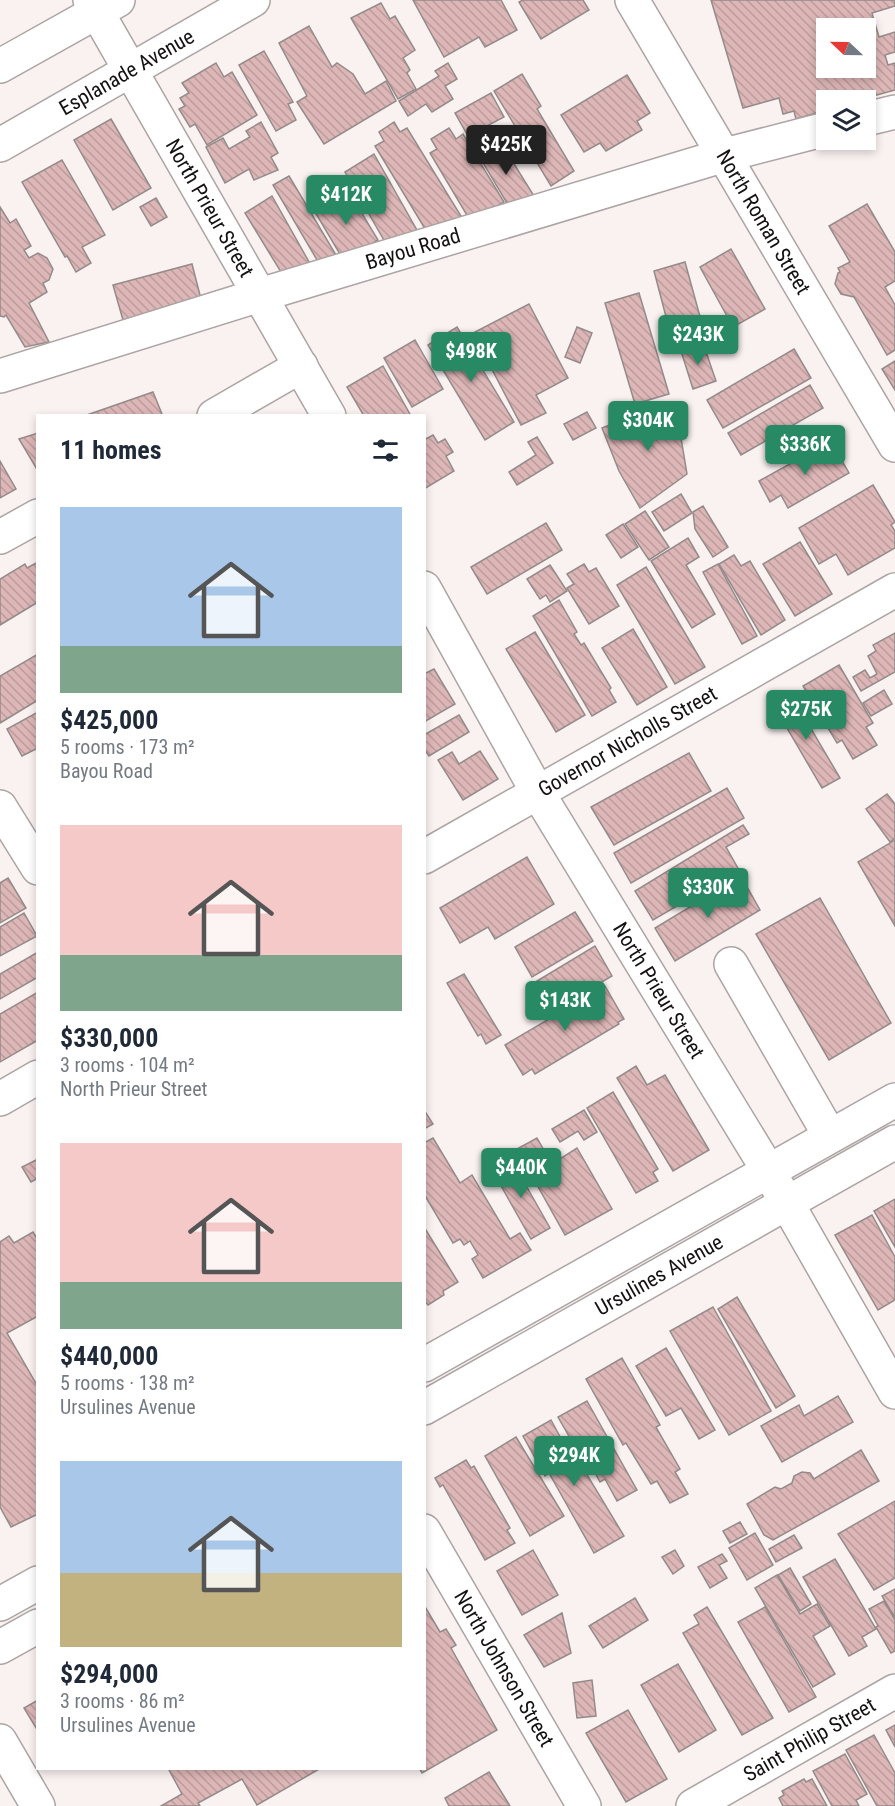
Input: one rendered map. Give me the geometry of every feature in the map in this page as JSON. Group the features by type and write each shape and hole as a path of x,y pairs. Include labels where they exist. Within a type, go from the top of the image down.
{"street":[{"name":"Esplanade Avenue","path":"0,146 254,0"},
{"name":"North Roman Street","path":"632,0 895,445"},
{"name":"North Prieur Street","path":"102,4 131,71 327,414"},
{"path":"0,66 102,4"},
{"path":"876,117 895,112"},
{"name":"Bayou Road","path":"0,376 725,155 816,132"},
{"path":"217,414 301,366"},
{"path":"0,537 36,517"},
{"name":"Governor Nicholls Street","path":"426,856 895,590"},
{"name":"North Prieur Street","path":"426,592 538,793 768,1170 895,1392"},
{"path":"0,807 36,865"},
{"path":"731,964 830,1136"},
{"path":"0,1099 36,1078"},
{"name":"Ursulines Avenue","path":"426,1364 895,1100"},
{"name":"Ursulines Avenue","path":"426,1407 895,1142"},
{"name":"North Johnson Street","path":"426,1534 584,1806"},
{"path":"0,1604 36,1584"},
{"path":"0,1647 36,1627"},
{"name":"Saint Philip Street","path":"693,1806 895,1691"},
{"path":"0,1740 38,1806"}],"building":[{"path":"413,0 501,0 517,30 485,47 479,37 444,57"},
{"path":"523,0 583,0 589,10 541,39 519,2"},
{"path":"711,0 895,0 895,6 872,13 873,18 816,18 816,78 876,78 876,27 879,37 895,32 895,52 885,55 888,65 895,63 895,90 876,95 876,90 816,90 816,113 796,119 794,111 783,114 779,98 743,108"},
{"path":"381,3 390,19 395,16 415,50 403,58 410,70 407,73 416,89 398,99 351,18"},
{"path":"309,26 332,67 337,63 353,74 365,94 386,81 396,101 324,144 297,102 307,96 279,43"},
{"path":"264,51 293,102 288,104 296,120 276,131 239,65"},
{"path":"216,63 224,77 232,72 257,115 207,145 195,124 190,127 179,109 185,106 180,98 189,93 182,83"},
{"path":"448,63 457,79 445,86 453,99 432,112 426,104 408,116 399,101 439,76 435,71"},
{"path":"522,74 541,106 537,109 574,171 551,186 494,91"},
{"path":"627,75 650,113 637,121 642,130 606,151 600,143 584,152 561,115"},
{"path":"491,93 504,117 468,136 455,113"},
{"path":"111,119 151,188 113,210 74,140"},
{"path":"261,122 278,153 271,157 278,170 254,180 249,169 225,183 206,147 223,138 229,149 250,137 246,131"},
{"path":"394,122 400,132 407,128 464,221 427,232 375,146 384,141 379,132"},
{"path":"449,128 456,139 463,134 504,202 471,222 430,153 437,149 431,139"},
{"path":"501,143 534,196 511,210 479,156"},
{"path":"374,154 418,232 389,249 345,172"},
{"path":"62,160 105,235 82,247 91,263 76,272 22,182"},
{"path":"289,176 336,255 320,265 273,185"},
{"path":"349,192 378,240 344,261 315,212"},
{"path":"272,196 313,269 284,277 245,213"},
{"path":"156,198 167,217 151,226 140,207"},
{"path":"867,204 895,252 895,281 885,287 895,305 895,350 887,355 854,297 841,294 835,284 840,272 838,268 850,262 829,226"},
{"path":"0,207 10,223 16,219 31,246 24,250 29,258 38,253 47,258 53,269 49,280 43,283 47,292 29,303 49,342 25,347 6,315 0,316"},
{"path":"731,249 765,309 733,327 700,267"},
{"path":"685,262 707,342 675,351 654,271"},
{"path":"192,264 201,299 123,320 113,285"},
{"path":"639,293 669,394 635,404 605,303"},
{"path":"529,304 568,378 536,395 546,413 521,425 473,333"},
{"path":"457,327 514,422 485,440 428,345"},
{"path":"577,327 592,333 580,363 565,357"},
{"path":"415,340 443,389 412,407 384,358"},
{"path":"703,343 716,381 693,389 681,351"},
{"path":"794,349 811,378 723,428 707,400"},
{"path":"895,361 895,390 882,369"},
{"path":"383,366 410,414 363,414 347,387"},
{"path":"810,385 823,408 741,455 728,433"},
{"path":"153,392 162,414 90,414"},
{"path":"671,402 684,436 681,438 687,474 640,508 619,471 602,428"},
{"path":"587,412 596,428 573,440 564,424"},
{"path":"36,434 36,468 19,439"},
{"path":"433,435 438,443 445,439 453,452 446,456 454,471 426,488 426,439"},
{"path":"537,437 553,463 517,485 509,472 536,455 528,442"},
{"path":"831,441 849,473 788,508 781,495 770,502 759,481"},
{"path":"0,461 16,489 0,498"},
{"path":"873,485 895,522 891,525 895,531 895,548 848,575 836,554 819,564 799,528"},
{"path":"681,494 692,513 664,531 652,512"},
{"path":"703,506 728,547 713,557 695,529 693,512"},
{"path":"645,511 669,547 649,560 625,524"},
{"path":"546,523 562,550 487,594 471,567"},
{"path":"623,524 638,547 621,558 606,535"},
{"path":"688,538 699,557 686,565 715,614 692,628 651,561"},
{"path":"800,542 832,594 795,616 763,564"},
{"path":"734,555 741,566 750,561 785,620 761,635 719,564"},
{"path":"36,563 36,603 0,625 0,579 25,564 27,568"},
{"path":"584,564 589,572 596,568 619,606 589,624 567,588 574,584 567,574"},
{"path":"718,564 757,636 742,644 703,572"},
{"path":"550,565 567,591 550,602 546,595 540,599 527,579"},
{"path":"646,567 705,667 675,684 617,585"},
{"path":"559,600 577,632 574,634 581,645 584,643 611,688 609,690 616,702 592,716 533,616"},
{"path":"633,629 667,687 637,705 602,648"},
{"path":"535,632 585,715 556,732 506,649"},
{"path":"895,633 895,672 861,691 853,677 865,670 870,678 877,674 868,656 876,651 873,645"},
{"path":"36,655 36,701 0,723 0,676"},
{"path":"839,665 873,723 866,727 877,745 853,759 842,740 837,743 803,686"},
{"path":"434,669 455,704 426,721 426,673"},
{"path":"884,690 892,704 871,716 863,703"},
{"path":"790,693 840,778 822,788 773,704"},
{"path":"36,713 36,749 22,756 7,729"},
{"path":"459,715 469,732 429,756 426,752 426,734"},
{"path":"480,751 498,779 463,800 438,760 452,752 459,764"},
{"path":"689,753 711,791 614,845 591,807"},
{"path":"727,788 744,818 631,883 614,853"},
{"path":"887,794 895,804 895,838 890,842 866,809"},
{"path":"743,825 749,834 726,847 739,870 653,920 635,891"},
{"path":"895,840 895,926 858,862"},
{"path":"527,857 554,904 495,939 488,927 460,943 440,908"},
{"path":"741,876 760,910 675,961 655,928"},
{"path":"8,878 26,908 0,923 0,883"},
{"path":"820,898 891,1023 829,1060 756,934"},
{"path":"575,912 593,941 532,977 515,947"},
{"path":"24,913 36,937 0,956 0,927"},
{"path":"595,946 612,976 565,1004 561,996 540,1008 532,993 541,987 537,981"},
{"path":"36,953 36,978 0,999 0,974"},
{"path":"464,974 501,1035 486,1044 481,1034 478,1036 447,983"},
{"path":"605,986 624,1019 535,1074 532,1069 523,1075 505,1045"},
{"path":"36,993 36,1041 0,1062 0,1014"},
{"path":"636,1066 647,1085 665,1075 709,1150 673,1171 617,1078"},
{"path":"613,1092 658,1169 653,1172 658,1181 636,1193 587,1108"},
{"path":"584,1110 597,1132 584,1140 578,1131 560,1142 552,1129"},
{"path":"426,1113 433,1124 426,1128"},
{"path":"433,1138 460,1183 472,1175 510,1239 520,1233 531,1250 483,1278 472,1259 478,1255 470,1241 464,1245 460,1239 453,1243 426,1197 426,1142"},
{"path":"537,1138 552,1164 577,1148 612,1209 565,1235 517,1149"},
{"path":"511,1159 550,1228 531,1239 492,1170"},
{"path":"36,1160 36,1179 31,1182 22,1167"},
{"path":"895,1199 895,1247 874,1211"},
{"path":"872,1215 895,1257 895,1300 878,1310 835,1235"},
{"path":"426,1230 458,1282 443,1291 444,1295 428,1305 426,1302"},
{"path":"33,1232 36,1237 36,1317 7,1333 36,1384 36,1515 11,1527 0,1507 0,1242 9,1236 14,1243"},
{"path":"737,1297 795,1396 776,1408 718,1309"},
{"path":"713,1307 771,1411 729,1435 670,1331"},
{"path":"666,1348 715,1430 699,1439 681,1408 666,1416 636,1366"},
{"path":"622,1358 660,1425 656,1427 680,1469 675,1472 688,1494 670,1503 657,1481 651,1484 626,1443 623,1445 586,1379"},
{"path":"838,1396 853,1422 782,1462 761,1426 799,1405 804,1416"},
{"path":"587,1401 637,1490 617,1501 605,1479 600,1482 589,1462 585,1464 558,1417"},
{"path":"551,1420 576,1466 580,1463 624,1536 594,1553 549,1473 545,1476 523,1436"},
{"path":"516,1437 564,1516 530,1536 485,1456"},
{"path":"861,1450 879,1481 773,1540 764,1535 747,1504 775,1487 781,1489 792,1483 794,1476 802,1472 810,1473 814,1479"},
{"path":"466,1460 471,1468 474,1466 510,1528 507,1530 515,1543 485,1560 443,1485 440,1487 435,1478"},
{"path":"895,1501 895,1578 874,1590 838,1534"},
{"path":"740,1522 747,1534 730,1543 723,1531"},
{"path":"755,1533 773,1565 747,1580 729,1548"},
{"path":"794,1535 802,1548 776,1562 769,1549"},
{"path":"533,1550 558,1595 522,1615 497,1571"},
{"path":"675,1550 684,1566 673,1574 662,1557"},
{"path":"722,1554 727,1561 719,1565 727,1578 710,1588 698,1567"},
{"path":"835,1559 876,1629 862,1637 867,1646 849,1656 803,1577"},
{"path":"790,1568 811,1604 800,1611 778,1575"},
{"path":"777,1575 800,1614 817,1604 830,1626 813,1636 835,1674 813,1687 755,1588"},
{"path":"895,1589 895,1618 882,1596"},
{"path":"635,1598 648,1620 603,1648 589,1626"},
{"path":"884,1601 895,1620 895,1651 891,1653 869,1609"},
{"path":"707,1607 773,1718 742,1735 683,1633 699,1624 694,1615"},
{"path":"765,1607 816,1697 789,1712 738,1622"},
{"path":"426,1608 440,1632 446,1629 456,1645 451,1648 497,1730 422,1773 420,1770 426,1770"},
{"path":"562,1613 571,1653 544,1667 524,1635"},
{"path":"678,1664 716,1730 679,1752 641,1685"},
{"path":"592,1680 596,1716 577,1718 573,1683"},
{"path":"36,1701 36,1728 24,1708"},
{"path":"628,1710 667,1779 626,1802 586,1733"},
{"path":"895,1725 895,1747 886,1730"},
{"path":"874,1735 895,1773 895,1806 877,1806 846,1750"},
{"path":"845,1754 867,1794 856,1800 859,1806 832,1806 813,1771"},
{"path":"169,1770 318,1770 257,1805 242,1779 198,1803 200,1806 161,1806 182,1794"},
{"path":"489,1772 510,1806 449,1806 445,1798"},
{"path":"804,1779 806,1782 812,1779 827,1806 783,1806 779,1798 784,1795 782,1791"}]}
